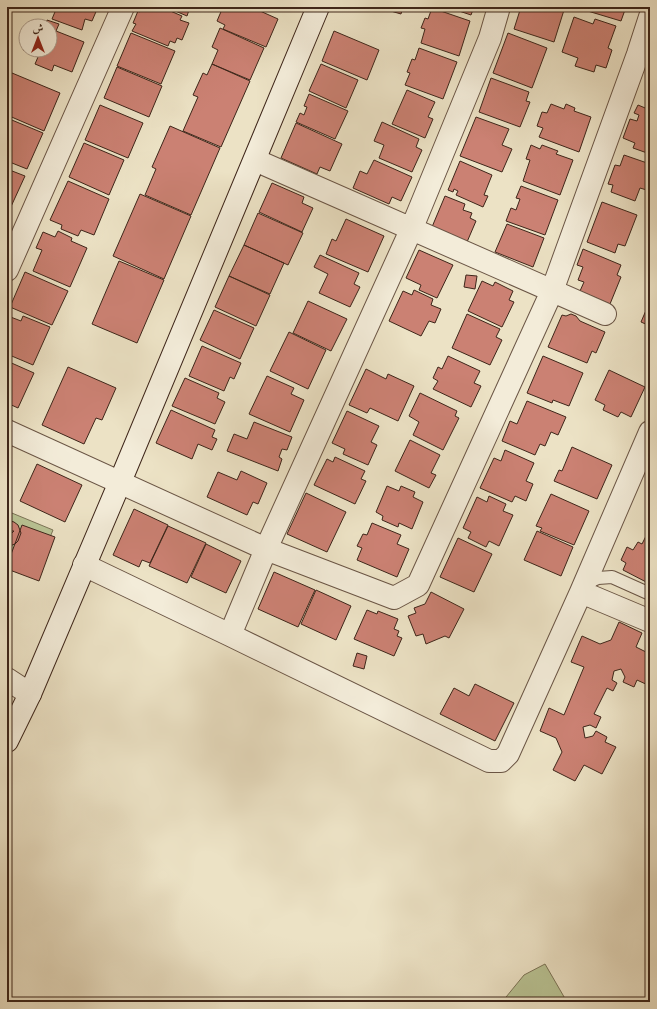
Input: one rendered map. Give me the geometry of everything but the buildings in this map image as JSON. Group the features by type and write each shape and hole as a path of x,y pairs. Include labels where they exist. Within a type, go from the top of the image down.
{"street":[{"path":"7,270 123,7"},
{"path":"7,741 30,694 120,482 318,7"},
{"path":"230,634 266,549 411,230 490,38 500,7"},
{"path":"7,430 266,549 394,598 418,585 552,291 650,17"},
{"path":"255,160 411,230 605,314"},
{"path":"84,565 489,760 501,760 508,754 583,588 650,432"},
{"path":"583,588 650,621"},
{"path":"7,679 30,694"}],"lane":[{"path":"583,588 598,578 612,577 650,594"}],"green space":[{"path":"7,511 53,530 35,574 7,563"},
{"path":"545,964 567,1002 502,1002 524,975"}]}
